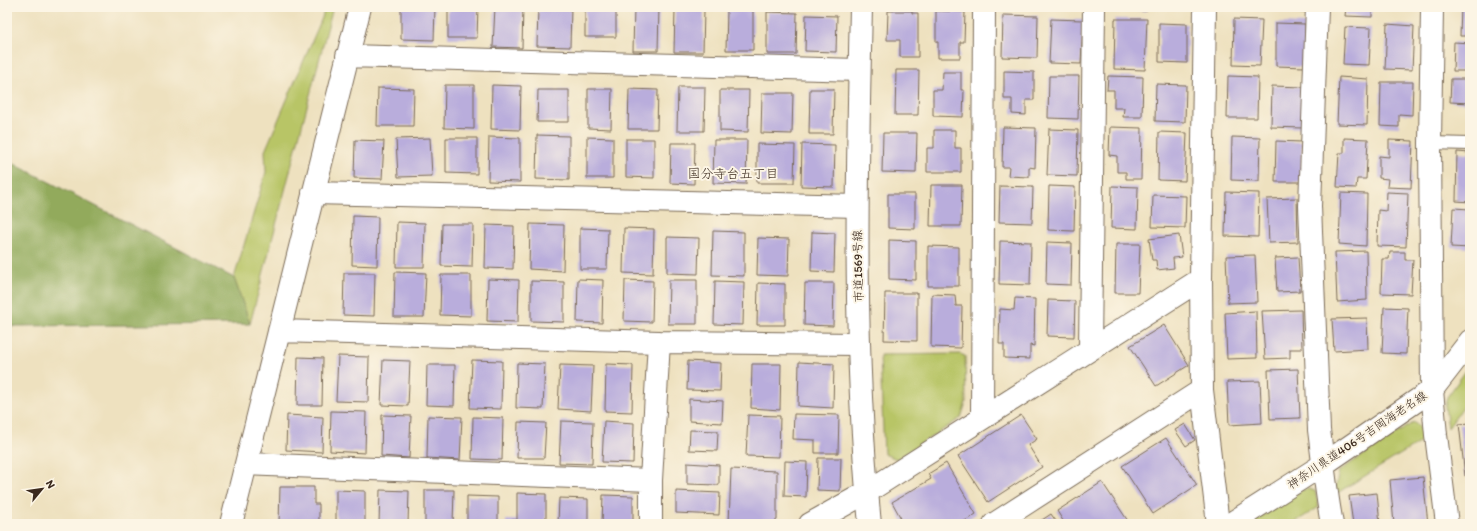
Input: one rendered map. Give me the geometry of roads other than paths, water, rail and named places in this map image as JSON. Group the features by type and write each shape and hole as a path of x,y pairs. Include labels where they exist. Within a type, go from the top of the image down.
{"street":[{"path":"231,524 360,7"},
{"name":"市道1569号線","path":"861,7 857,206 858,344 866,492 870,524"},
{"path":"982,418 984,7"},
{"path":"1090,350 1094,7"},
{"path":"1205,7 1201,279 1202,390 1218,524"},
{"path":"1318,7 1310,206 1319,430 1332,524"},
{"path":"1432,7 1430,143 1432,390 1447,524"},
{"path":"347,56 859,70"},
{"path":"314,193 857,206"},
{"path":"810,524 866,492 1201,279"},
{"path":"279,331 659,342 858,344"},
{"name":"神奈川県道406号吉岡海老名線","path":"1230,524 1324,464 1432,390 1470,340"},
{"path":"651,524 651,480 659,342"},
{"path":"994,524 1202,390"},
{"path":"246,464 651,480"}],"lane":[{"path":"1430,143 1470,144"}],"district":[{"name":"国分寺台五丁目","path":"733,173"}]}
